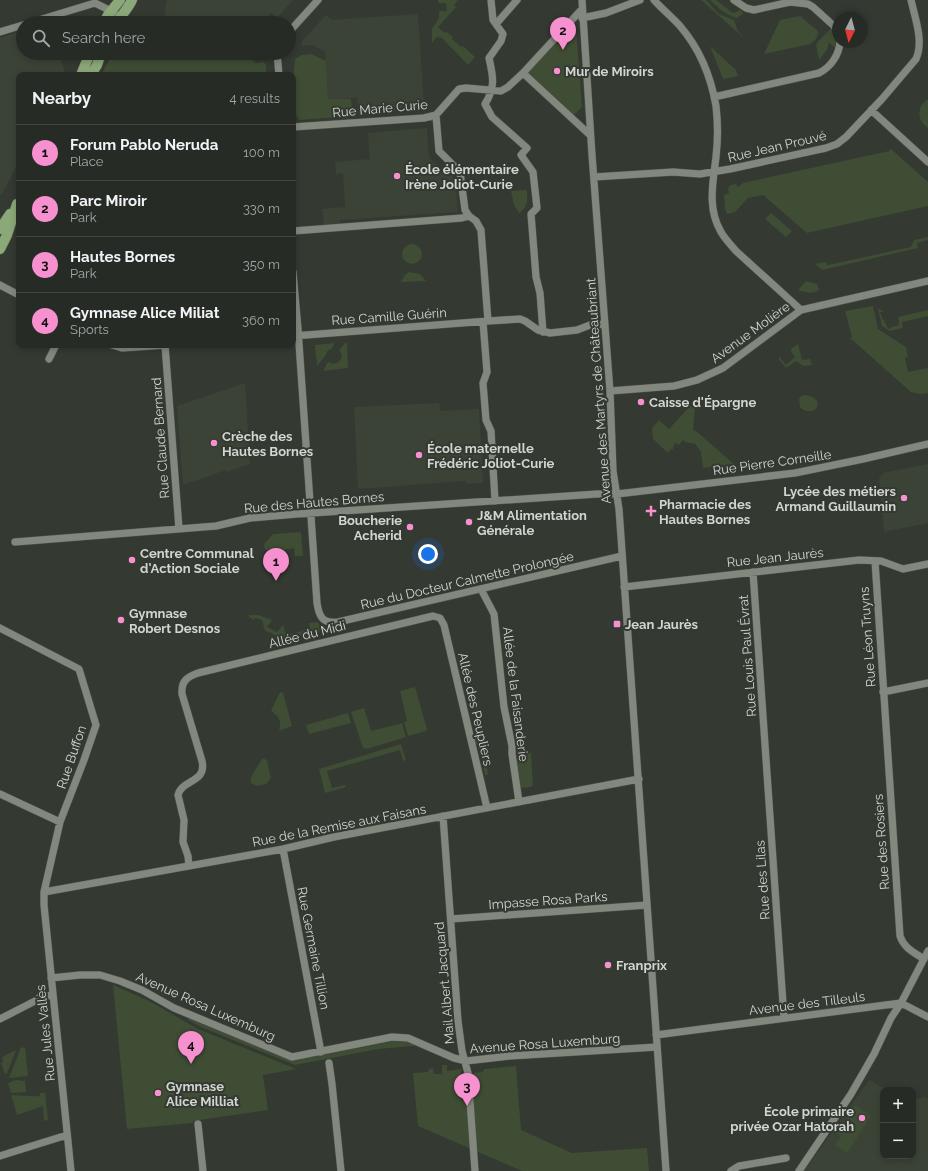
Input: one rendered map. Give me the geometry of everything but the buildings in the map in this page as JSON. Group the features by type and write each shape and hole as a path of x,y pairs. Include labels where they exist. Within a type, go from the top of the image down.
{"main road":[{"path":"108,16 120,0"},
{"path":"124,16 132,0"},
{"path":"82,72 87,60"},
{"path":"93,72 99,60"},
{"path":"0,229 16,205"},
{"path":"0,248 7,235 16,208"}],"street":[{"path":"296,24 318,0"},
{"path":"491,0 493,20 503,34 501,41 489,58 493,79 492,91 485,104 492,117 527,148 521,155 533,172 537,208 531,214 536,277 540,293 544,332 577,330 590,325 605,324"},
{"path":"496,24 517,0"},
{"name":"Avenue des Martyrs de Châteaubriant","path":"582,0 590,135 610,391 613,471 617,494 639,779 666,1171"},
{"path":"582,18 606,13 640,0"},
{"path":"654,0 680,26 696,50 704,64 714,96 718,127 712,187 713,207 715,220 721,233 736,251 801,310"},
{"path":"734,0 746,8 754,10 790,2 808,4 814,7 832,24"},
{"name":"Rue Jean Prouvé","path":"594,177 673,172 700,174 832,147 846,137 915,61 920,43 911,0"},
{"path":"53,16 94,4 111,11 116,16"},
{"name":"Rue Marie Curie","path":"296,127 424,118 436,115 460,89 466,88 501,91 506,89 523,73 582,9"},
{"path":"0,32 16,27"},
{"path":"714,96 819,73 832,62 838,48"},
{"path":"278,60 279,72"},
{"path":"523,73 590,135"},
{"path":"871,110 928,162"},
{"path":"436,115 439,151 460,172 464,207 469,216 476,221 481,230 487,372 483,383 486,420 491,431 495,501"},
{"path":"296,231 462,218 469,216"},
{"name":"Avenue Molière","path":"610,391 680,385 705,377 722,368 801,310 928,281"},
{"path":"0,285 16,293"},
{"name":"Rue Camille Guérin","path":"296,335 520,319 544,332"},
{"path":"296,335 312,513"},
{"path":"49,359 54,348"},
{"name":"Rue Claude Bernard","path":"166,348 179,529"},
{"name":"Rue Pierre Corneille","path":"617,494 795,473 928,444"},
{"name":"Rue des Hautes Bornes","path":"15,542 216,526 250,518 312,513 617,494"},
{"name":"Rue du Docteur Calmette Prolongée","path":"312,513 319,615 329,622 338,622 622,556"},
{"name":"Rue Jean Jaurès","path":"624,587 859,560 886,562 903,569 928,564"},
{"name":"Rue Léon Truyns","path":"875,561 884,712"},
{"name":"Rue Louis Paul Évrat","path":"753,572 764,739"},
{"name":"Allée de la Faisanderie","path":"483,593 494,614 504,706 512,746 519,802"},
{"name":"Allée du Midi","path":"189,866 188,856 183,842 184,820 178,794 181,788 200,775 202,771 202,764 184,700 182,688 183,682 186,678 198,673 433,616 440,618"},
{"name":"Allée des Peupliers","path":"440,618 444,625 487,808"},
{"name":"Rue Buffon","path":"0,628 79,669 96,725 60,822 44,892"},
{"path":"883,692 928,683"},
{"name":"Rue des Rosiers","path":"884,712 900,936 902,943 908,949 924,959"},
{"name":"Rue des Lilas","path":"764,739 784,1018"},
{"name":"Rue de la Remise aux Faisans","path":"44,892 283,849 334,837 639,779"},
{"path":"0,794 60,822"},
{"name":"Mail Albert Jacquard","path":"443,816 458,1020 462,1051 466,1061 475,1171"},
{"name":"Rue Germaine Tillion","path":"283,849 320,1052"},
{"name":"Rue Jules Vallès","path":"44,892 51,978 71,1171"},
{"name":"Impasse Rosa Parks","path":"451,919 647,905"},
{"path":"799,1171 851,1094 874,1054 891,1018 901,1004 928,951"},
{"name":"Avenue Rosa Luxemburg","path":"51,978 80,975 100,975 120,981 142,990 174,1008 292,1056 396,1037 408,1038 454,1058 466,1061 510,1056 657,1047"},
{"path":"0,1019 37,1000 53,994"},
{"path":"901,1004 928,1017"},
{"name":"Avenue des Tilleuls","path":"656,1035 901,1004"},
{"path":"329,1063 341,1171"},
{"path":"198,1124 203,1171"},
{"path":"0,1156 67,1135"},
{"path":"731,1171 739,1166 786,1158"}],"shaded area":[{"path":"167,0 293,0 279,16 275,16 271,13 268,16 164,16"},
{"path":"418,14 424,106 420,109 358,113 357,98 328,99 325,52 313,45 302,46 302,41 326,15 331,20"},
{"path":"16,32 16,60 61,60 65,72 16,72 16,168 2,194 0,194 0,38"},
{"name":"École élémentaire Irène Joliot-Curie","path":"427,128 429,158 455,179 458,212 340,220 340,224 324,225 322,209 345,207 343,173 336,174 335,162 370,159 368,133"},
{"name":"Crèche des Hautes Bornes","path":"245,383 250,464 226,472 226,470 183,485 177,406"},
{"name":"École maternelle Frédéric Joliot-Curie","path":"439,403 441,411 479,409 483,483 466,484 465,481 358,489 354,407"},
{"name":"Lycée des métiers Armand Guillaumin","path":"928,464 928,523 884,532 879,478 883,473"},
{"name":"École primaire privée Ozar Hatorah","path":"869,1080 882,1087 880,1087 880,1159 916,1159 916,1098 925,1097 928,1099 928,1171 804,1171"}],"green space":[{"path":"438,0 458,0 454,5 456,7 438,27 445,33 447,32 453,37 452,39 461,47 463,46 475,57 468,65 442,38 437,37 432,43 432,29 439,18 439,11 447,11 446,3 438,3"},
{"path":"701,0 706,0 719,14 734,20 737,29 743,37"},
{"path":"710,0 716,0 733,13 741,10 743,14 737,18 733,17 722,11"},
{"path":"800,16 818,31 815,40 810,44 764,54 780,20"},
{"path":"571,26 576,29 582,107 574,115 528,72"},
{"path":"831,28 832,45 829,42 827,50 819,60 816,44"},
{"path":"710,46 736,70 738,76 723,79"},
{"path":"311,54 326,61 328,99 351,99 353,116 299,120 296,113 296,72 294,72 295,60 302,55"},
{"path":"109,60 252,60 256,63 263,62 266,64 266,72 103,72"},
{"path":"928,99 928,128 921,121 919,113 922,105"},
{"path":"891,149 928,182 928,206 807,233 763,195 748,198 735,212 727,214 725,209 724,195 729,193 728,188 731,185 735,184 738,187 743,183 889,151"},
{"path":"527,190 526,206 519,213 514,205 511,191"},
{"path":"771,213 792,231 786,237 765,219"},
{"path":"928,237 928,240 917,243 918,248 822,270 815,264 825,262 828,265 911,247 914,240"},
{"path":"412,244 419,247 422,254 419,261 412,264 405,261 402,254 405,247"},
{"path":"409,272 420,274 426,281 401,282 405,275"},
{"path":"806,281 817,284 819,290 812,293 798,290"},
{"path":"873,306 878,329 906,347 908,357 905,358 908,372 928,368 928,393 920,394 911,392 850,338 852,337 845,311"},
{"path":"878,308 884,312 880,312 883,320 885,320 883,322 885,322 887,327 890,329 899,325 898,317 928,310 928,316 902,322 903,328 890,331 882,326"},
{"path":"335,343 331,349 328,350 317,366 315,345"},
{"path":"345,343 347,343 348,368 323,371 328,362 333,364 339,362 342,356 339,350"},
{"path":"798,344 802,360 810,359 812,365 803,366 796,361 786,368 778,358 780,357 786,365 795,357 791,349"},
{"path":"806,395 813,397 818,402 815,410 808,411 800,407 799,399 801,396"},
{"path":"690,406 695,409 693,430 734,464 703,468 701,452 695,444 685,442 683,440 679,445 676,443 673,446 673,450 671,449 668,453 653,439 652,428 659,420 669,429"},
{"path":"301,532 303,556 295,556 294,548 276,551 276,549 265,550 264,544 273,534"},
{"path":"249,615 258,615 272,620 267,627 277,632 283,625 286,635 310,629 309,623 317,622 325,630 279,641 274,635 265,631 262,620 256,618 252,620 252,618 249,618"},
{"path":"415,687 427,729 426,731 408,736 404,722 407,721 400,691"},
{"path":"280,692 283,693 292,726 279,731 279,720 271,711"},
{"path":"364,708 371,731 402,723 406,737 367,749 363,748 351,712"},
{"path":"348,713 351,723 309,734 306,725"},
{"path":"482,726 488,775 485,775 479,746 475,743 474,737"},
{"path":"401,744 406,760 403,761 400,750 327,771 332,788 345,785 346,787 325,793 319,769"},
{"path":"520,749 531,753 533,785 531,787 521,788 519,786 516,755"},
{"path":"262,759 267,761 271,778 266,784 257,786 251,783 251,777"},
{"path":"113,985 149,1001 198,1029 296,1069 263,1075 268,1110 193,1121 193,1123 127,1129"},
{"path":"189,1018 293,1061 394,1041 409,1042 409,1044 414,1044 414,1046 378,1049 295,1065 201,1027 188,1020"},
{"path":"25,1047 28,1076 9,1078 20,1048"},
{"path":"16,1050 7,1073 5,1074 1,1063 3,1062 2,1057"},
{"path":"442,1065 447,1065 447,1071 461,1069 461,1074 483,1072 484,1069 516,1066 521,1130 572,1153 647,1148 649,1171 522,1171 418,1126 413,1073 428,1072 429,1069 433,1068 434,1074 442,1074"},
{"path":"16,1080 25,1081 26,1092 11,1093 8,1083"},
{"path":"40,1093 45,1093 48,1120 44,1121 43,1106 17,1115 11,1095 40,1096"},
{"path":"855,1105 871,1116 847,1153 835,1145 841,1136 837,1133"}],"place":[{"name":"Parc Miroir","path":"563,50"},
{"name":"Mur de Miroirs","path":"557,71"},
{"name":"École élémentaire Irène Joliot-Curie","path":"397,176"},
{"name":"Caisse d'Épargne","path":"641,402"},
{"name":"Crèche des Hautes Bornes","path":"214,443"},
{"name":"École maternelle Frédéric Joliot-Curie","path":"419,455"},
{"name":"Lycée des métiers Armand Guillaumin","path":"904,498"},
{"name":"Pharmacie des Hautes Bornes","path":"651,511"},
{"name":"J&M Alimentation Générale","path":"469,522"},
{"name":"Boucherie Acherid","path":"410,527"},
{"name":"Centre Communal d'Action Sociale","path":"132,560"},
{"name":"Forum Pablo Neruda","path":"276,581"},
{"name":"Gymnase Robert Desnos","path":"121,620"},
{"name":"Jean Jaurès","path":"617,624"},
{"name":"Franprix","path":"608,965"},
{"name":"Gymnase Alice Miliat","path":"191,1064"},
{"name":"Gymnase Alice Milliat","path":"158,1093"},
{"name":"Hautes Bornes","path":"467,1106"},
{"name":"École primaire privée Ozar Hatorah","path":"862,1118"}]}
